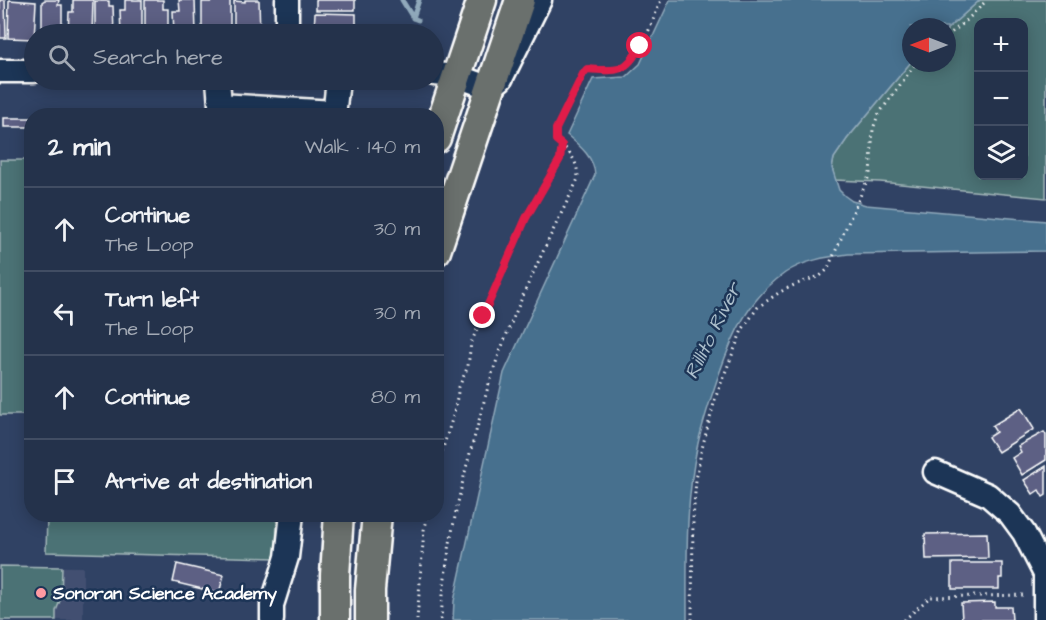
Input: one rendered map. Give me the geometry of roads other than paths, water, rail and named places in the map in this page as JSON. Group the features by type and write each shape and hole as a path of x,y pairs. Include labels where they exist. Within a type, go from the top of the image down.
{"main road":[{"path":"445,75 482,0"},
{"path":"444,227 520,0"},
{"path":"440,108 443,90"},
{"path":"335,620 338,522"},
{"path":"370,620 370,590 376,522"}],"street":[{"path":"287,0 287,24"},
{"path":"445,75 490,88 501,79 540,0"},
{"path":"0,71 24,71"},
{"path":"219,90 220,105 258,108"},
{"path":"335,108 337,90"},
{"path":"935,472 988,495 1010,514 1024,533 1046,574 1045,620"},
{"path":"272,620 272,605 287,557 291,522"}],"water":[{"name":"Rillito River","path":"670,0 980,0 956,21 956,18 902,18 903,72 847,139 834,158 832,168 839,190 852,201 866,205 1046,221 1046,251 841,255 800,265 785,273 761,294 744,318 724,359 699,439 690,490 687,620 453,620 454,601 504,373 595,175 589,157 567,135 593,79 626,77 640,64"}],"waterway":[{"path":"402,0 413,18"},
{"path":"418,20 413,18 419,0"}],"place":[{"name":"Sonoran Science Academy","path":"41,593"}]}
